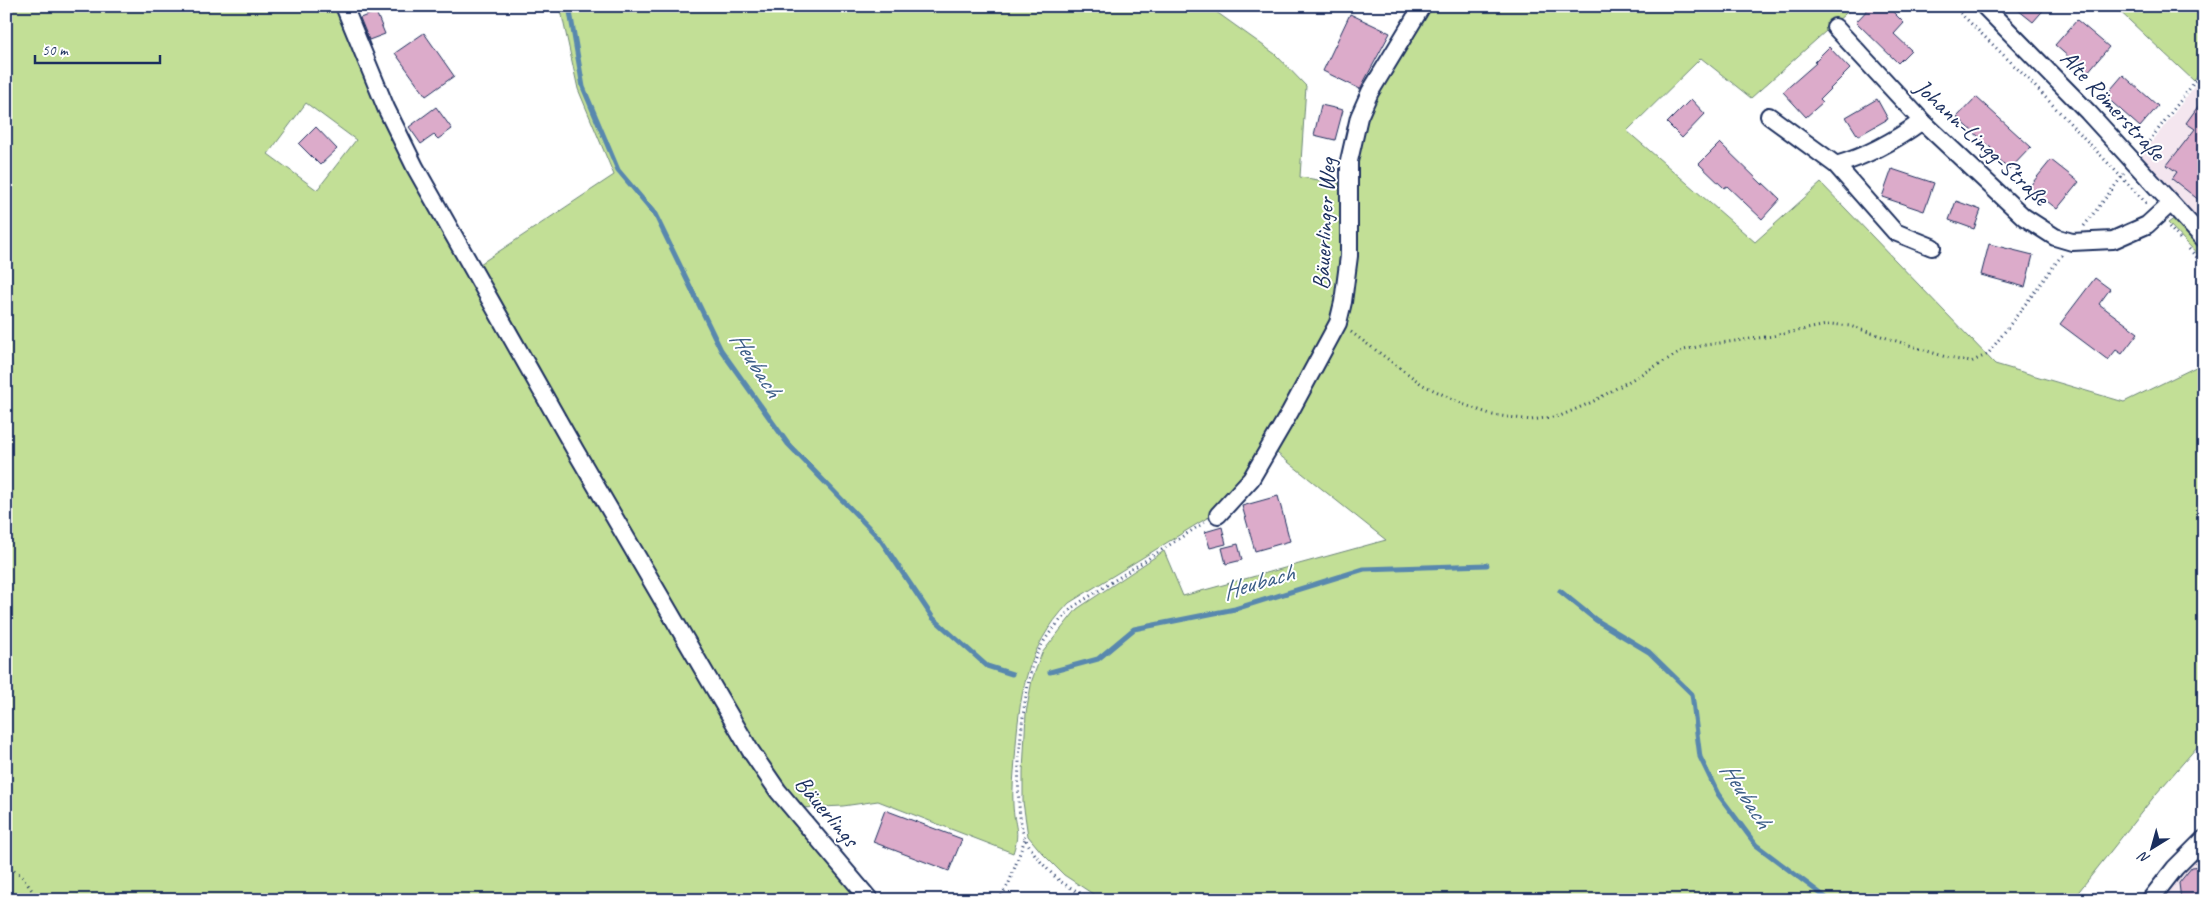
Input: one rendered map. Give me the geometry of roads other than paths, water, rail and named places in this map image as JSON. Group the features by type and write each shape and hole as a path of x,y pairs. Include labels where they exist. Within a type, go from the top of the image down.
{"street":[{"name":"Bäuerlings","path":"344,6 386,108 415,167 570,441 750,750 778,791 870,900"},
{"name":"Bäuerlinger Weg","path":"1218,515 1251,479 1338,323 1348,264 1349,161 1357,124 1370,92 1422,6"},
{"name":"Alte Römerstraße","path":"1984,6 2088,112 2204,239"},
{"name":"Johann-Lingg-Straße","path":"1835,27 1922,121 2024,217 2055,236 2072,242 2113,240 2147,225 2171,203"},
{"path":"1769,116 1836,165 1895,232 1932,247"},
{"path":"1836,165 1851,161 1904,135 1922,121"},
{"path":"2150,900 2175,868 2204,838"}],"waterway":[{"name":"Heubach","path":"569,6 583,87 618,170 655,214 721,350 788,444 880,539 933,618 987,666 1012,674"},
{"name":"Heubach","path":"1050,672 1098,659 1134,629 1235,609 1364,569 1487,565"},
{"name":"Heubach","path":"1560,591 1596,620 1649,652 1692,694 1700,757 1718,794 1756,845 1829,900"}]}
